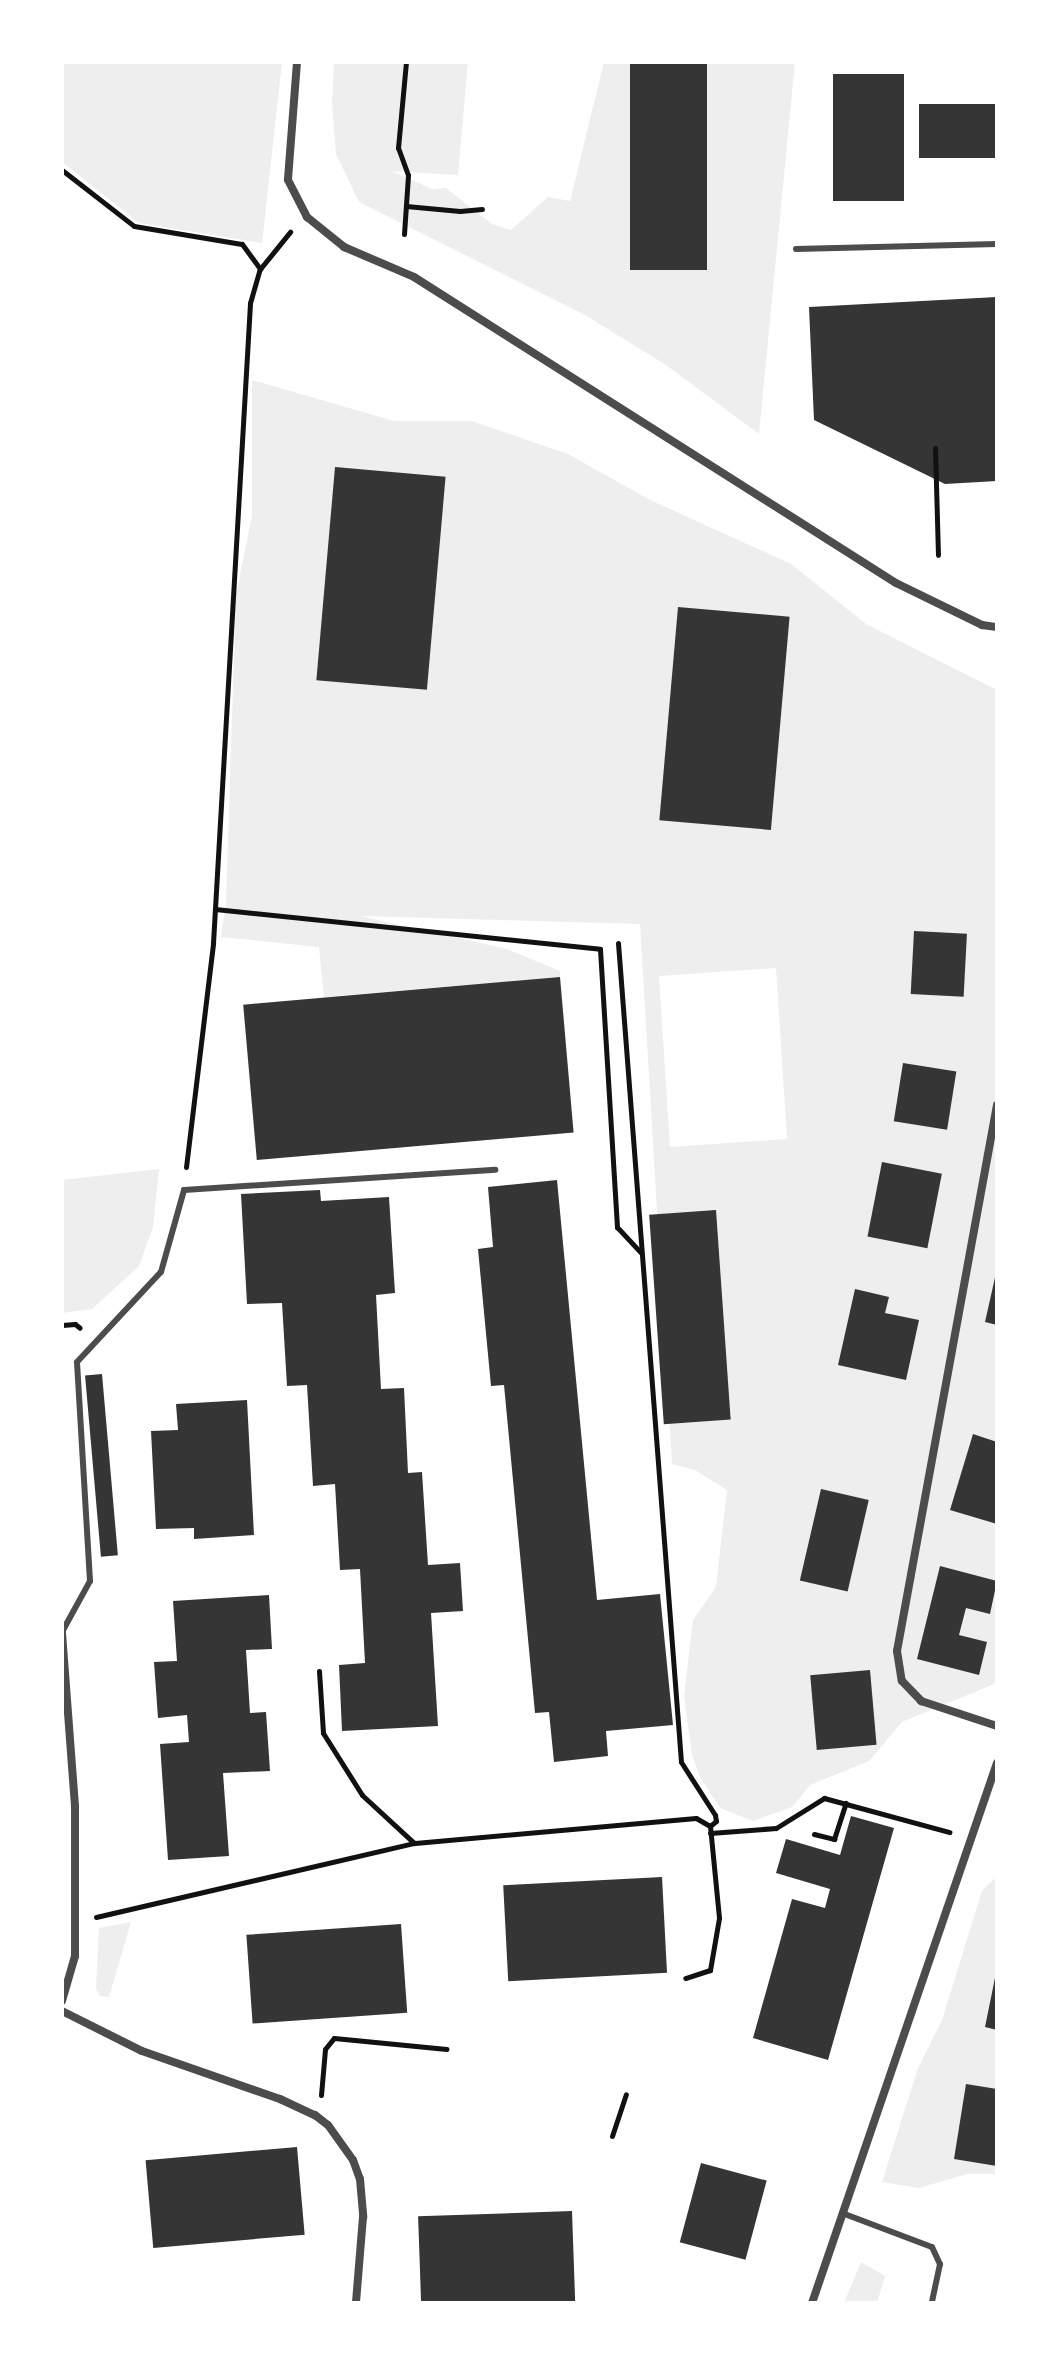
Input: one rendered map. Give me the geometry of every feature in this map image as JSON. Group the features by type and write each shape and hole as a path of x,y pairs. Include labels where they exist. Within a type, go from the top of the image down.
{"street":[{"path":"297,62 288,180 307,217 344,247 414,277 896,583 982,625 997,627"},
{"path":"997,1105 897,1651 902,1681 921,1701 997,1726"},
{"path":"62,1632 75,1806 75,1956 62,2001"},
{"path":"812,2303 997,1763"},
{"path":"62,2011 142,2051 315,2115 341,2142 360,2179 363,2217 356,2303"}],"lane":[{"path":"796,249 997,244"},
{"path":"62,1632 90,1581 77,1362 161,1272 184,1190 495,1170"},
{"path":"842,2213 932,2247 940,2264 932,2303"}],"path":[{"path":"404,234 408,175 398,148 406,62"},
{"path":"62,170 134,226 242,244 260,269"},
{"path":"406,206 460,211 482,209"},
{"path":"184,1190 215,909 250,303 260,269 279,241 307,217"},
{"path":"935,448 938,555"},
{"path":"215,909 600,949 617,1227 642,1253"},
{"path":"618,943 681,1762 716,1821 710,1829 719,1918 710,1970 685,1978"},
{"path":"319,1671 323,1733 362,1795 415,1843"},
{"path":"75,1922 415,1843 696,1818 710,1829 776,1828 824,1798 950,1832"},
{"path":"814,1834 834,1839 846,1803"},
{"path":"315,2115 325,2049 334,2038 446,2049"},
{"path":"612,2136 626,2094"}],"shaded area":[{"path":"62,62 282,62 262,243 139,223 62,162"},
{"path":"334,62 468,62 458,175 392,171 432,189 446,188 492,224 511,230 548,197 570,201 604,62 795,62 759,434 666,365 585,315 359,202 336,154 332,103"},
{"path":"252,380 394,421 472,421 568,454 650,500 791,564 866,624 997,690 997,1676 994,1684 902,1722 869,1761 810,1785 792,1807 753,1821 720,1808 700,1777 692,1755 684,1696 693,1620 716,1587 727,1490 695,1470 672,1464 640,924 360,916 507,949 560,971 560,977 324,997 319,947 221,937 226,901 236,594 252,516","holes":["776,968 787,1139 670,1147 659,976"]},
{"path":"159,1169 153,1227 139,1266 92,1309 62,1313 62,1180"},
{"path":"997,1876 997,2174 967,2174 919,2188 882,2182 918,2068 942,2020 982,1891"},
{"path":"131,1922 109,1997 100,1996 96,1988 99,1928"},
{"path":"861,2262 885,2276 877,2303 844,2303"}],"building":[{"path":"630,62 707,62 707,270 630,270"},
{"path":"833,74 904,74 904,201 833,201"},
{"path":"919,104 997,104 997,158 919,158"},
{"path":"997,297 997,481 945,484 814,420 809,307"},
{"path":"335,467 446,477 427,690 316,680"},
{"path":"678,607 790,617 771,830 659,820"},
{"path":"914,931 967,934 964,997 911,994"},
{"path":"560,977 574,1132 257,1160 243,1005"},
{"path":"903,1063 956,1071 947,1130 894,1121"},
{"path":"882,1162 942,1174 927,1248 867,1237"},
{"path":"557,1180 597,1600 660,1594 673,1725 606,1731 608,1756 554,1762 549,1712 535,1713 504,1385 491,1386 478,1249 493,1247 488,1187"},
{"path":"320,1190 321,1201 389,1197 395,1293 376,1295 381,1389 404,1388 408,1473 422,1472 428,1565 460,1563 463,1611 431,1613 438,1726 342,1731 339,1665 365,1663 360,1569 340,1570 335,1484 313,1486 307,1385 287,1386 282,1303 247,1304 241,1194"},
{"path":"716,1210 731,1419 664,1424 649,1215"},
{"path":"997,1273 997,1325 985,1322"},
{"path":"855,1289 889,1297 885,1313 919,1320 906,1380 838,1365"},
{"path":"102,1374 118,1555 101,1557 85,1375"},
{"path":"247,1400 254,1535 194,1539 194,1528 156,1529 151,1431 178,1430 176,1404"},
{"path":"973,1434 997,1442 997,1524 950,1510"},
{"path":"821,1489 869,1500 848,1592 800,1581"},
{"path":"940,1566 997,1581 990,1614 966,1608 959,1635 987,1642 979,1675 917,1659"},
{"path":"269,1595 272,1649 246,1650 250,1713 266,1712 270,1771 223,1773 229,1856 168,1860 160,1744 189,1742 187,1715 158,1718 154,1662 177,1661 173,1601"},
{"path":"870,1670 877,1745 817,1750 810,1675"},
{"path":"851,1816 894,1828 828,2060 753,2038 792,1899 825,1908 830,1889 776,1873 786,1839 840,1855"},
{"path":"662,1877 667,1973 508,1981 503,1885"},
{"path":"401,1924 407,2013 253,2024 246,1935"},
{"path":"997,1973 997,2030 985,2027"},
{"path":"966,2084 997,2089 997,2166 954,2159"},
{"path":"297,2147 305,2235 153,2248 146,2160"},
{"path":"701,2163 767,2181 745,2260 680,2242"},
{"path":"572,2211 575,2303 421,2303 418,2216"}]}
